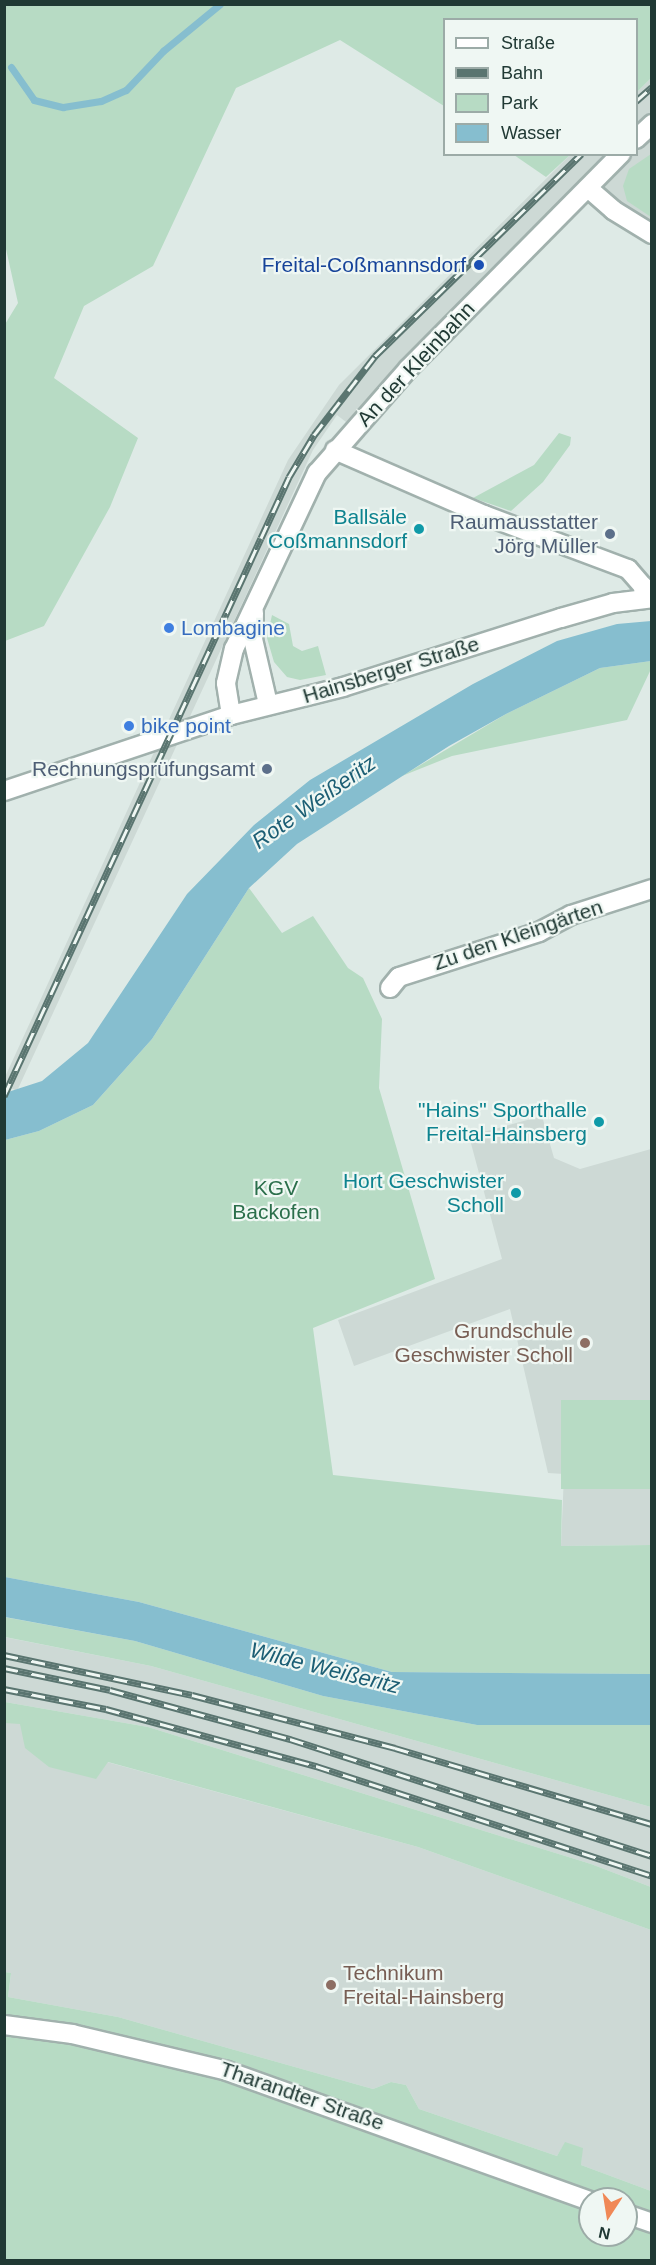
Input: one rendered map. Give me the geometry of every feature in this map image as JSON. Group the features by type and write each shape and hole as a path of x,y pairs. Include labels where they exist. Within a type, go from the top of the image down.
{"street":[{"path":"638,137 651,124"},
{"name":"An der Kleinbahn","path":"231,715 226,683 234,649 292,520 335,450 408,369 619,156"},
{"path":"588,188 613,210 651,234"},
{"path":"335,450 474,511 628,569 643,586 648,598"},
{"name":"Hainsberger Straße","path":"4,791 231,715 343,687 561,618 648,598"},
{"name":"An der Kleinbahn","path":"254,606 253,639 268,704"},
{"name":"Zu den Kleingärten","path":"390,988 399,977 539,932 571,915 651,889"},
{"name":"Tharandter Straße","path":"4,2025 72,2034 227,2071 578,2197"}],"shaded area":[{"path":"651,78 651,225 573,186 346,422 337,415 313,450 17,1091 5,1085 5,1077 288,460 339,385 569,156 638,156 638,91"},
{"name":"Grundschule Geschwister Scholl","path":"542,1116 554,1158 580,1169 651,1149 651,1545 561,1546 564,1474 548,1473 510,1309 354,1366 338,1320 502,1259 469,1136"},
{"path":"4,1637 151,1666 651,1807 651,1887 591,1864 148,1727 5,1702"},
{"name":"Technikum Freital-Hainsberg","path":"5,1723 20,1723 107,1762 418,1847 651,1930 651,2191 581,2165 582,2148 565,2143 557,2156 419,2109 406,2085 391,2082 373,2089 118,2017 8,1997 11,1973 5,1972"}],"green space":[{"path":"5,4 651,5 651,78 638,91 638,18 443,18 443,105 340,40 236,88 153,266 84,306 54,378 138,438 110,507 44,626 5,641 4,326 18,303 4,240"},
{"path":"651,154 651,217 627,201 623,186 629,169"},
{"path":"515,156 569,156 546,177"},
{"path":"559,433 571,437 570,445 543,482 511,511 473,498 534,465"},
{"path":"272,615 289,624 293,646 302,651 318,646 326,675 300,680 287,677 274,662 267,638"},
{"path":"651,661 651,669 627,720 452,756 402,776 506,714 600,668"},
{"name":"KGV Backofen","path":"249,888 282,933 313,916 348,968 363,978 382,1019 379,1088 435,1279 313,1328 333,1475 562,1500 561,1546 651,1545 651,1674 392,1672 139,1602 5,1577 5,1140 39,1131 93,1105 152,1039"},
{"path":"561,1400 651,1400 651,1489 561,1489"},
{"path":"4,1617 135,1641 323,1696 477,1725 651,1725 651,1807 151,1666 5,1637"},
{"path":"5,1702 148,1727 591,1864 651,1887 651,1930 418,1847 108,1762 96,1779 49,1767 25,1748 20,1724 5,1723"},
{"path":"5,1972 11,1973 8,1997 118,2017 373,2089 391,2082 406,2085 419,2109 557,2156 565,2142 583,2148 581,2165 651,2191 651,2260 5,2260"}],"water":[{"name":"Rote Weißeritz","path":"651,621 651,661 600,668 506,714 449,746 297,844 249,888 152,1039 93,1105 39,1131 5,1140 5,1093 42,1081 88,1043 187,894 254,825 310,780 473,684 557,641 617,624"},
{"name":"Wilde Weißeritz","path":"5,1577 139,1602 392,1672 651,1674 651,1725 477,1725 323,1696 135,1641 5,1617"}],"waterway":[{"path":"11,67 34,100 63,107 101,101 126,90 163,51 220,4"}],"railway":[{"path":"638,99 652,87"},
{"path":"4,1096 289,477 314,435 375,356 579,156"},
{"path":"4,1655 192,1695 395,1748 652,1824"},
{"path":"4,1668 110,1690 290,1739 652,1856"},
{"path":"4,1689 106,1709 316,1766 652,1876"}],"place":[{"name":"Freital-Coßmannsdorf","path":"479,265"},
{"name":"Ballsäle Coßmannsdorf","path":"419,529"},
{"name":"Raumausstatter Jörg Müller","path":"610,534"},
{"name":"Lombagine","path":"169,628"},
{"name":"bike point","path":"129,726"},
{"name":"Rechnungsprüfungsamt","path":"267,769"},
{"name":"\"Hains\" Sporthalle Freital-Hainsberg","path":"599,1122"},
{"name":"Hort Geschwister Scholl","path":"516,1193"},
{"name":"Grundschule Geschwister Scholl","path":"585,1343"},
{"name":"Technikum Freital-Hainsberg","path":"331,1985"}]}
